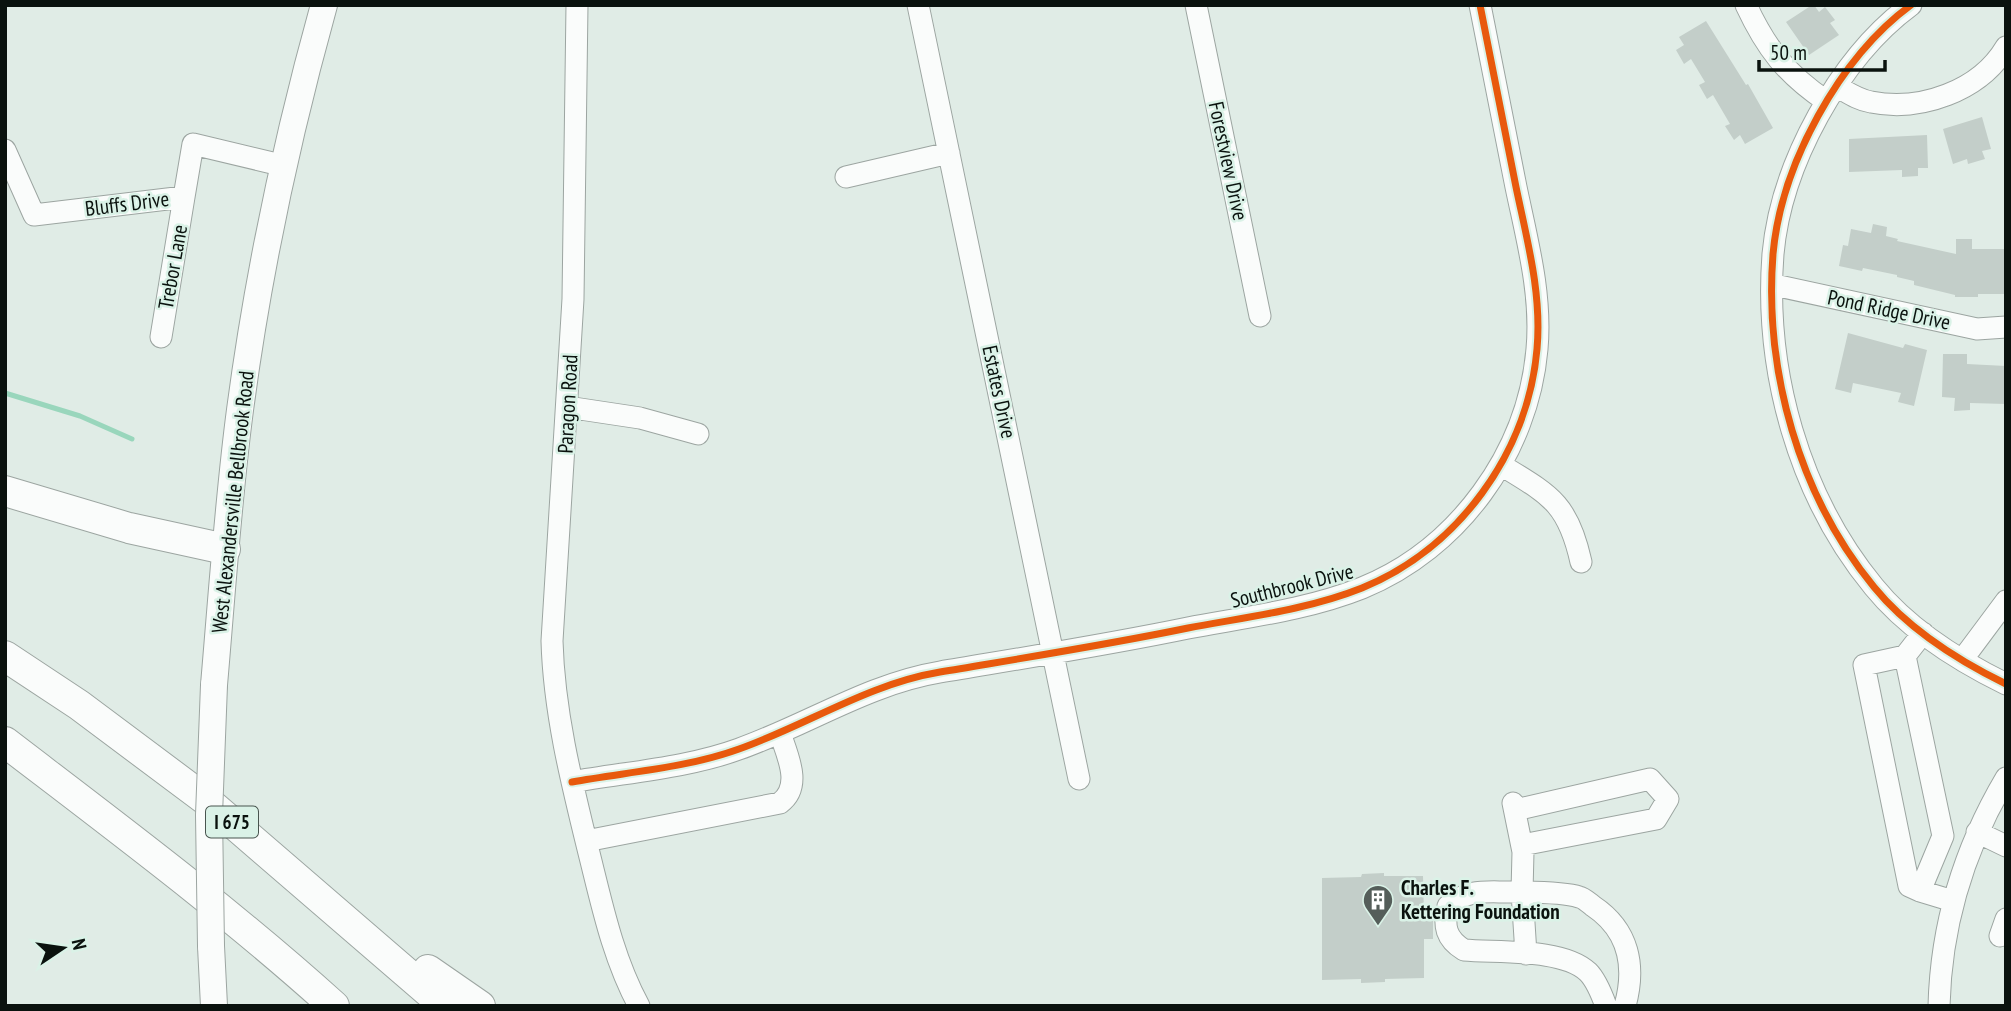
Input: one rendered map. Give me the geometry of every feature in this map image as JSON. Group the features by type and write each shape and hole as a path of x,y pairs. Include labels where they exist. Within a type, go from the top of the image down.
{"highway":[{"path":"5,491 130,528 225,549"},
{"name":"I 675","path":"5,656 79,705 206,800 445,1006"},
{"path":"5,742 299,974 334,1006"},
{"path":"302,882 480,1006"}],"main road":[{"name":"West Alexandersville Bellbrook Road","path":"214,1006 209,815 214,685 240,410 266,251 306,71 324,5"}],"street":[{"name":"Paragon Road","path":"578,5 573,299 552,642 553,672 574,791 610,936 626,982 639,1006"},
{"name":"Estates Drive","path":"918,5 1079,779"},
{"name":"Forestview Drive","path":"1196,5 1260,316"},
{"name":"Southbrook Drive","path":"574,791 735,751 871,691 912,677 1054,654 1332,599 1391,575 1439,541 1464,516 1510,449 1532,379 1537,340 1535,281 1479,5"},
{"path":"1746,5 1770,51 1804,86 1871,102 1919,103 1946,96 1972,82 2006,47"},
{"path":"1911,5 1877,34 1831,93 1806,140 1780,219 1774,251 1774,329 1784,397 1811,486 1849,553 1875,588 1904,618 1962,660 2006,684"},
{"name":"Bluffs Drive","path":"5,150 34,215 184,197 193,144 285,166"},
{"path":"846,177 949,153"},
{"name":"Trebor Lane","path":"161,337 184,197"},
{"name":"Pond Ridge Drive","path":"1773,285 1977,329 2006,327"},
{"path":"567,407 640,418 698,434"},
{"path":"1501,465 1541,489 1554,501 1575,535 1581,562"},
{"path":"1962,660 2002,612"},
{"path":"1923,633 1905,656 1864,666 1909,886 1953,901"},
{"path":"1905,656 1943,836 1920,891"},
{"path":"586,841 780,803 788,796 793,786 792,773 780,733"},
{"path":"1939,1006 1953,901 1964,863 2006,778"},
{"path":"1522,845 1656,820 1668,799 1650,779 1514,807 1522,845 1522,892 1527,954"},
{"path":"1977,832 2006,846"},
{"path":"1606,1006 1587,971 1557,955 1464,950 1453,944 1446,933 1448,906 1458,897 1469,893 1522,892 1580,897 1603,912 1627,945 1630,978 1625,1006"}],"building":[{"path":"1812,5 1819,12 1825,7 1835,20 1830,23 1839,35 1809,55 1786,22"},
{"path":"1706,21 1746,85 1748,84 1773,128 1745,144 1740,135 1734,140 1725,126 1730,124 1713,95 1707,99 1699,85 1705,82 1691,59 1684,64 1676,50 1684,45 1679,37"},
{"path":"1982,117 1991,149 1982,151 1985,159 1968,164 1967,159 1953,164 1943,129"},
{"path":"1927,135 1928,168 1918,168 1918,176 1902,177 1902,170 1849,172 1849,139"},
{"path":"1873,224 1887,227 1886,236 1898,239 1897,241 1956,254 1956,239 1972,239 1972,249 2006,249 2006,294 1955,297 1914,285 1914,281 1897,275 1839,266 1843,245 1848,246 1851,229 1871,233"},
{"path":"1848,333 1903,348 1905,344 1927,350 1914,406 1898,402 1901,393 1853,383 1851,393 1835,389"},
{"path":"1943,354 1967,354 1967,364 2006,366 2006,404 1970,403 1970,410 1954,411 1955,398 1942,397"},
{"name":"Charles F. Kettering Foundation","path":"1384,873 1384,876 1423,876 1424,916 1433,916 1433,939 1424,939 1424,978 1361,983 1361,979 1322,980 1322,878 1361,877 1362,874"}],"waterway":[{"path":"5,393 80,416 132,439"}],"cycle path":[{"path":"572,782 678,765 739,749 863,695 913,678 1320,602 1362,588 1397,571 1429,549 1457,523 1482,493 1503,460 1519,425 1531,388 1537,349 1537,308 1532,267 1480,5"},
{"path":"1911,5 1885,27 1860,54 1818,116 1801,150 1778,220 1773,254 1774,343 1792,430 1825,513 1848,551 1874,587 1902,617 1952,654 2006,684"}],"place":[{"name":"Charles F. Kettering Foundation","path":"1378,927"}]}
